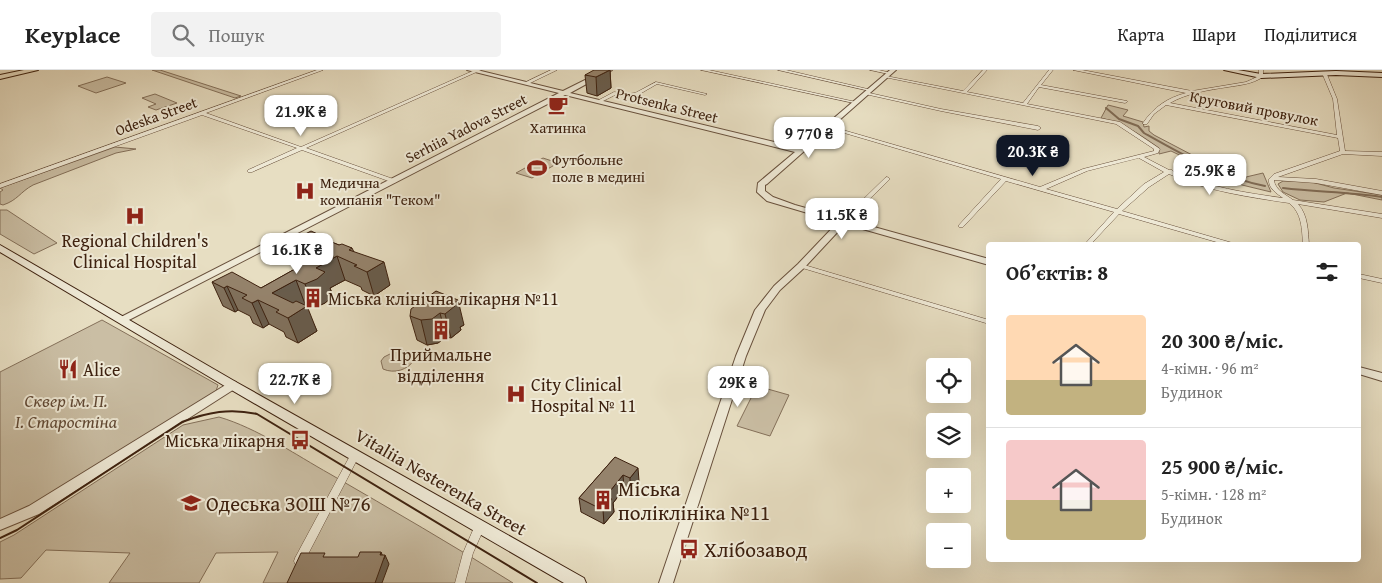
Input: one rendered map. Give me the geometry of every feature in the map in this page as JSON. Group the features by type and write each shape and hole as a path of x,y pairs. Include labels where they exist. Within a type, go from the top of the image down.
{"main road":[{"path":"0,78 34,70"},
{"path":"1228,70 1261,73 1382,75"},
{"name":"Vitaliia Nesterenka Street","path":"0,248 232,385 578,583"}],"street":[{"name":"Odeska Street","path":"0,186 320,70"},
{"path":"250,171 475,70"},
{"name":"Protsenka Street","path":"475,70 801,151"},
{"path":"526,83 555,70"},
{"name":"Serhiia Yadova Street","path":"122,320 609,70"},
{"path":"703,70 854,102"},
{"path":"780,70 940,110 1038,128"},
{"path":"872,70 964,92 1118,123 1157,149 1156,152 1085,170 1040,189"},
{"path":"964,92 985,70"},
{"path":"1024,104 1051,70"},
{"path":"1074,70 1190,92"},
{"path":"1145,123 1150,115 1165,103 1190,92 1247,83 1261,73"},
{"path":"1324,73 1335,99 1340,125 1339,138 1343,152"},
{"path":"890,74 854,102 764,182 761,185 761,192 785,205 986,261"},
{"path":"598,101 614,93 629,97 636,95 656,83 705,94"},
{"path":"1039,86 1125,102"},
{"name":"Круговий провулок","path":"1165,103 1339,138"},
{"path":"201,114 394,181"},
{"path":"827,127 1222,242"},
{"path":"1306,242 1301,213 1291,200 1272,186 1272,178 1343,152 1382,154"},
{"path":"1139,156 1188,179 1245,194 1382,216"},
{"path":"1090,242 1116,212 1160,176 1170,172"},
{"path":"1272,178 1316,181 1382,193"},
{"path":"666,583 754,323 765,301 887,179"},
{"path":"960,226 1004,179"},
{"path":"1206,242 1207,238"},
{"path":"801,266 986,321"},
{"path":"1361,276 1382,281"},
{"path":"1361,371 1382,376"},
{"path":"0,525 34,510 232,385"},
{"path":"292,574 355,454"},
{"path":"460,583 468,553 480,526"}],"green space":[{"path":"152,70 160,70 241,96 235,98"},
{"path":"107,77 126,83 96,93 78,86"},
{"path":"155,94 177,103 156,110 148,107 156,104 142,98"},
{"path":"1108,105 1128,110 1123,116 1143,122 1144,127 1149,126 1149,131 1154,135 1217,168 1246,177 1263,173 1271,192 1242,185 1171,151 1159,154 1159,148 1138,134 1125,126 1101,118"},
{"path":"115,147 136,149 116,153 33,185 12,201 3,205 0,204 0,192 3,190 0,188"},
{"name":"Футбольне поле в медині","path":"543,158 558,163 532,178 516,173"},
{"path":"1283,181 1308,181 1334,188 1382,195 1382,200 1347,193 1324,202 1300,200 1283,192 1278,184"},
{"path":"0,210 7,210 57,243 34,254 0,234"},
{"name":"Сквер ім. П. І. Старостіна","path":"102,320 218,385 216,391 36,504 0,520 0,372"},
{"path":"396,351 412,353 414,360 404,369 392,371 383,369 381,361 384,357"},
{"path":"757,386 789,395 770,436 737,426"},
{"name":"Одеська ЗОШ №76","path":"219,417 248,428 276,442 513,583 263,583 278,552 216,553 199,583 109,583 130,553 46,550 21,578 0,579 0,542 14,535 183,425"}],"building":[{"path":"594,70 610,70 596,77 585,75"},
{"path":"311,231 322,236 319,237 352,248 349,250 384,262 367,272 337,256 316,268 325,272 317,279 305,284 296,280 272,293 293,303 296,301 307,306 288,318 276,312 279,310 258,300 252,303 242,298 247,295 212,282 232,272 261,288 327,251 294,240"},
{"path":"436,291 458,300 452,305 455,306 445,314 440,313 432,319 421,320 410,316 411,309"},
{"path":"615,457 638,468 630,478 623,475 606,496 612,499 603,510 579,498"},
{"path":"360,552 381,552 380,555 385,555 375,583 287,583 301,553 325,553 323,557 358,557"}],"waterway":[{"path":"1106,108 1119,119 1138,126 1144,133 1203,164 1233,177 1265,186"},
{"path":"1283,188 1382,197"}],"tram line":[{"path":"0,538 17,530 182,422 210,413 238,411 257,414 537,583"}],"place":[{"name":"Хатинка","path":"558,105"},
{"name":"Футбольне поле в медині","path":"537,168"},
{"name":"Медична компанія \"Теком\"","path":"305,191"},
{"name":"Regional Children's Clinical Hospital","path":"135,216"},
{"name":"Міська клінічна лікарня №11","path":"313,298"},
{"name":"Приймальне відділення","path":"441,330"},
{"name":"Alice","path":"68,369"},
{"name":"City Clinical Hospital № 11","path":"516,394"},
{"name":"Міська лікарня","path":"300,440"},
{"name":"Міська поліклініка №11","path":"603,500"},
{"name":"Одеська ЗОШ №76","path":"191,503"},
{"name":"Хлібозавод","path":"689,549"}]}
